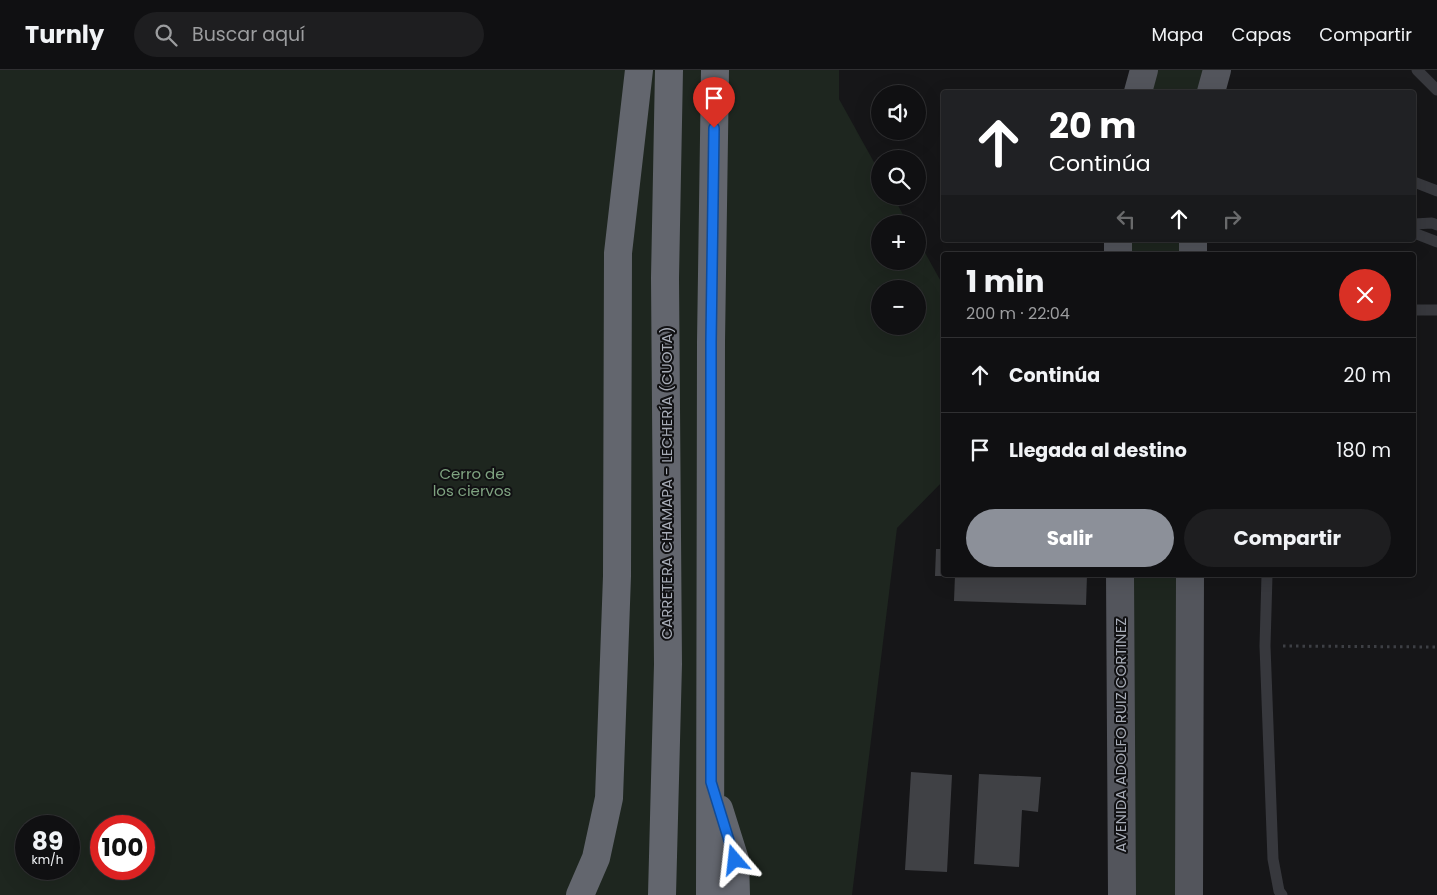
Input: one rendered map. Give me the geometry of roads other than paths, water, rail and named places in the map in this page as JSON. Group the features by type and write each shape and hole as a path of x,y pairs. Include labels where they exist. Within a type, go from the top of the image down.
{"highway":[{"path":"580,895 596,858 609,798 617,576 618,253 639,70"},
{"name":"CARRETERA CHAMAPA - LECHERÍA (CUOTA)","path":"662,895 668,664 665,278 669,70"},
{"path":"710,895 711,342 715,70"},
{"path":"711,782 735,860 736,895"}],"main road":[{"path":"1139,90 1144,70"},
{"path":"1212,90 1217,70"},
{"name":"AVENIDA ADOLFO RUIZ CORTINEZ","path":"1120,577 1122,895"},
{"path":"1189,895 1190,577"}],"lane":[{"path":"1417,70 1437,90"},
{"path":"1417,184 1437,191"},
{"path":"1416,224 1432,223 1437,225"},
{"path":"1416,234 1437,242"},
{"path":"1416,310 1437,310"},
{"path":"1267,577 1265,646 1273,859 1279,891 1282,895"}],"park label":[{"name":"Cerro de los ciervos","path":"472,482"}]}
